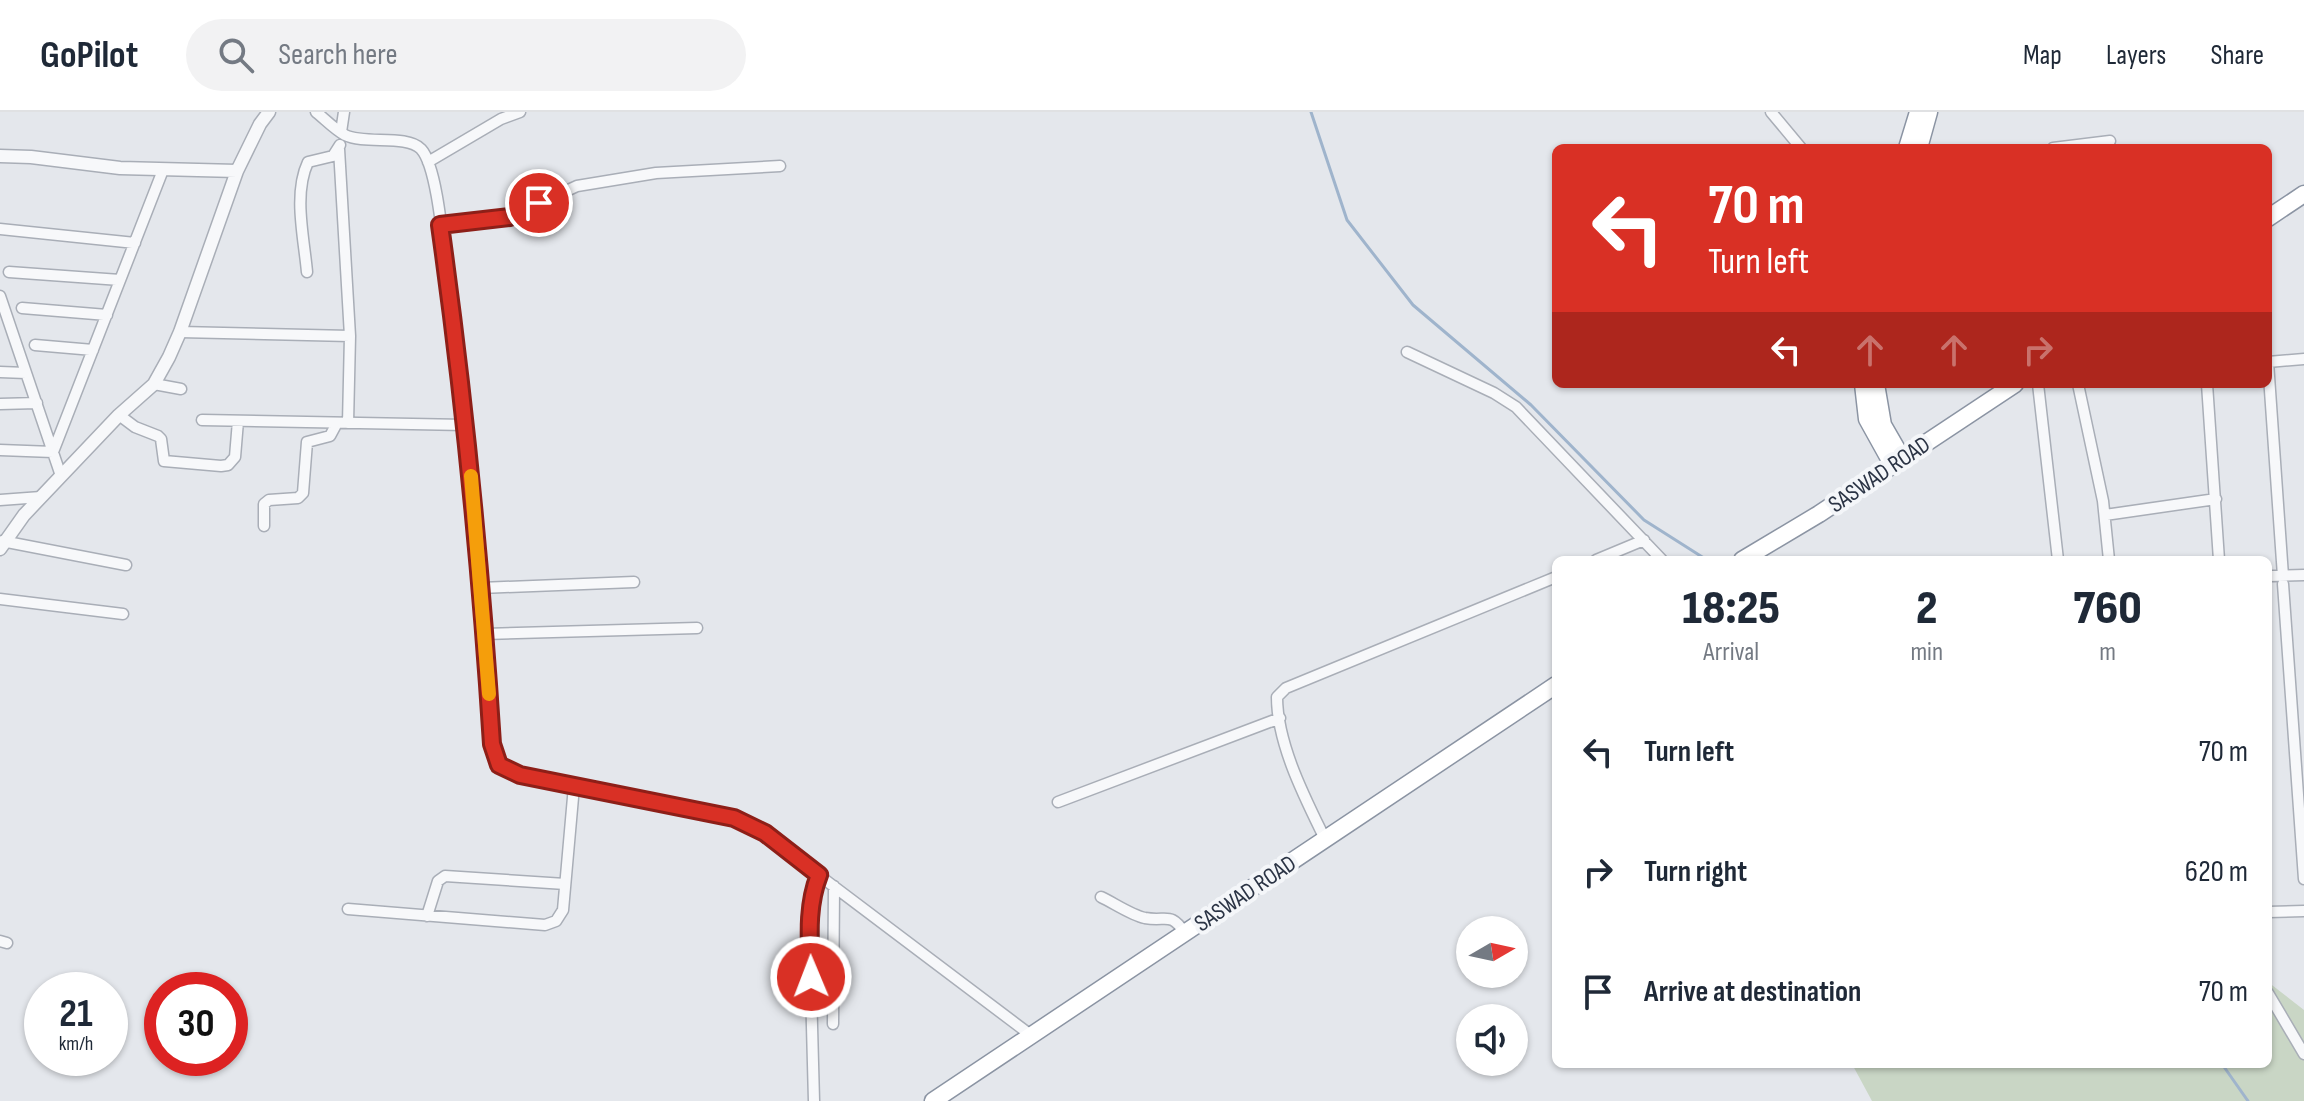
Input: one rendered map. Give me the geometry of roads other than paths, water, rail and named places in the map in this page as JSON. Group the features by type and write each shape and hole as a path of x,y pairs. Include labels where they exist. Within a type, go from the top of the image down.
{"highway":[{"path":"1908,144 1918,112"},
{"path":"1920,144 1929,112"},
{"path":"2272,216 2303,197"},
{"path":"1863,388 1867,419 1897,461"},
{"path":"1877,388 1883,425 1897,461"},
{"name":"SASWAD ROAD","path":"1749,556 1819,514 2009,388"},
{"name":"SASWAD ROAD","path":"933,1101 1552,688"}],"street":[{"path":"2,543 119,415 154,384 180,332 237,171 269,112"},
{"path":"316,112 343,133 360,139 409,143 423,151 428,162 440,225 465,425 492,744 499,765 520,775 751,824 1032,1036"},
{"path":"264,526 264,504 269,500 298,498 303,493 307,442 330,436 342,423 350,336 339,149 344,112"},
{"path":"428,162 501,119 520,112"},
{"path":"1771,112 1798,144"},
{"path":"2086,144 2110,141"},
{"path":"307,272 301,194 305,168 308,162 333,156 339,149"},
{"path":"0,156 163,170 237,171"},
{"path":"440,225 510,217 577,186 656,173 780,166"},
{"path":"53,452 163,170"},
{"path":"0,229 135,243"},
{"path":"9,272 120,280"},
{"path":"0,296 61,476"},
{"path":"22,308 107,315"},
{"path":"180,332 350,336"},
{"path":"35,345 93,350"},
{"path":"1407,352 1494,393 1516,407 1658,556"},
{"path":"2272,362 2304,359"},
{"path":"0,372 26,373"},
{"path":"154,384 181,389"},
{"path":"2038,388 2058,556"},
{"path":"2079,388 2105,515 2109,556"},
{"path":"2207,388 2219,556"},
{"path":"2270,388 2304,879"},
{"path":"0,404 37,403"},
{"path":"119,415 135,427 161,439 164,461 221,466 228,465 235,457 238,421"},
{"path":"202,420 465,425"},
{"path":"0,450 53,452"},
{"path":"0,500 41,497"},
{"path":"2105,515 2216,499"},
{"path":"1606,556 1644,540"},
{"path":"2,543 126,565"},
{"path":"2272,577 2283,580 2304,575"},
{"path":"1325,839 1300,787 1277,697 1286,688 1552,579"},
{"path":"481,588 634,582"},
{"path":"0,599 123,614"},
{"path":"485,634 697,628"},
{"path":"1058,802 1280,718"},
{"path":"348,909 545,925 556,921 563,910 574,786"},
{"path":"814,1101 809,914 811,895 819,875"},
{"path":"427,916 438,881 445,876 565,884"},
{"path":"833,1024 834,886"},
{"path":"1101,897 1144,918 1171,918 1185,933"},
{"path":"2272,912 2304,911"},
{"path":"2272,1000 2304,1054"}],"waterway":[{"path":"1311,112 1347,220 1413,305 1531,405 1644,520 1701,556"},
{"path":"2225,1068 2248,1101"}]}
